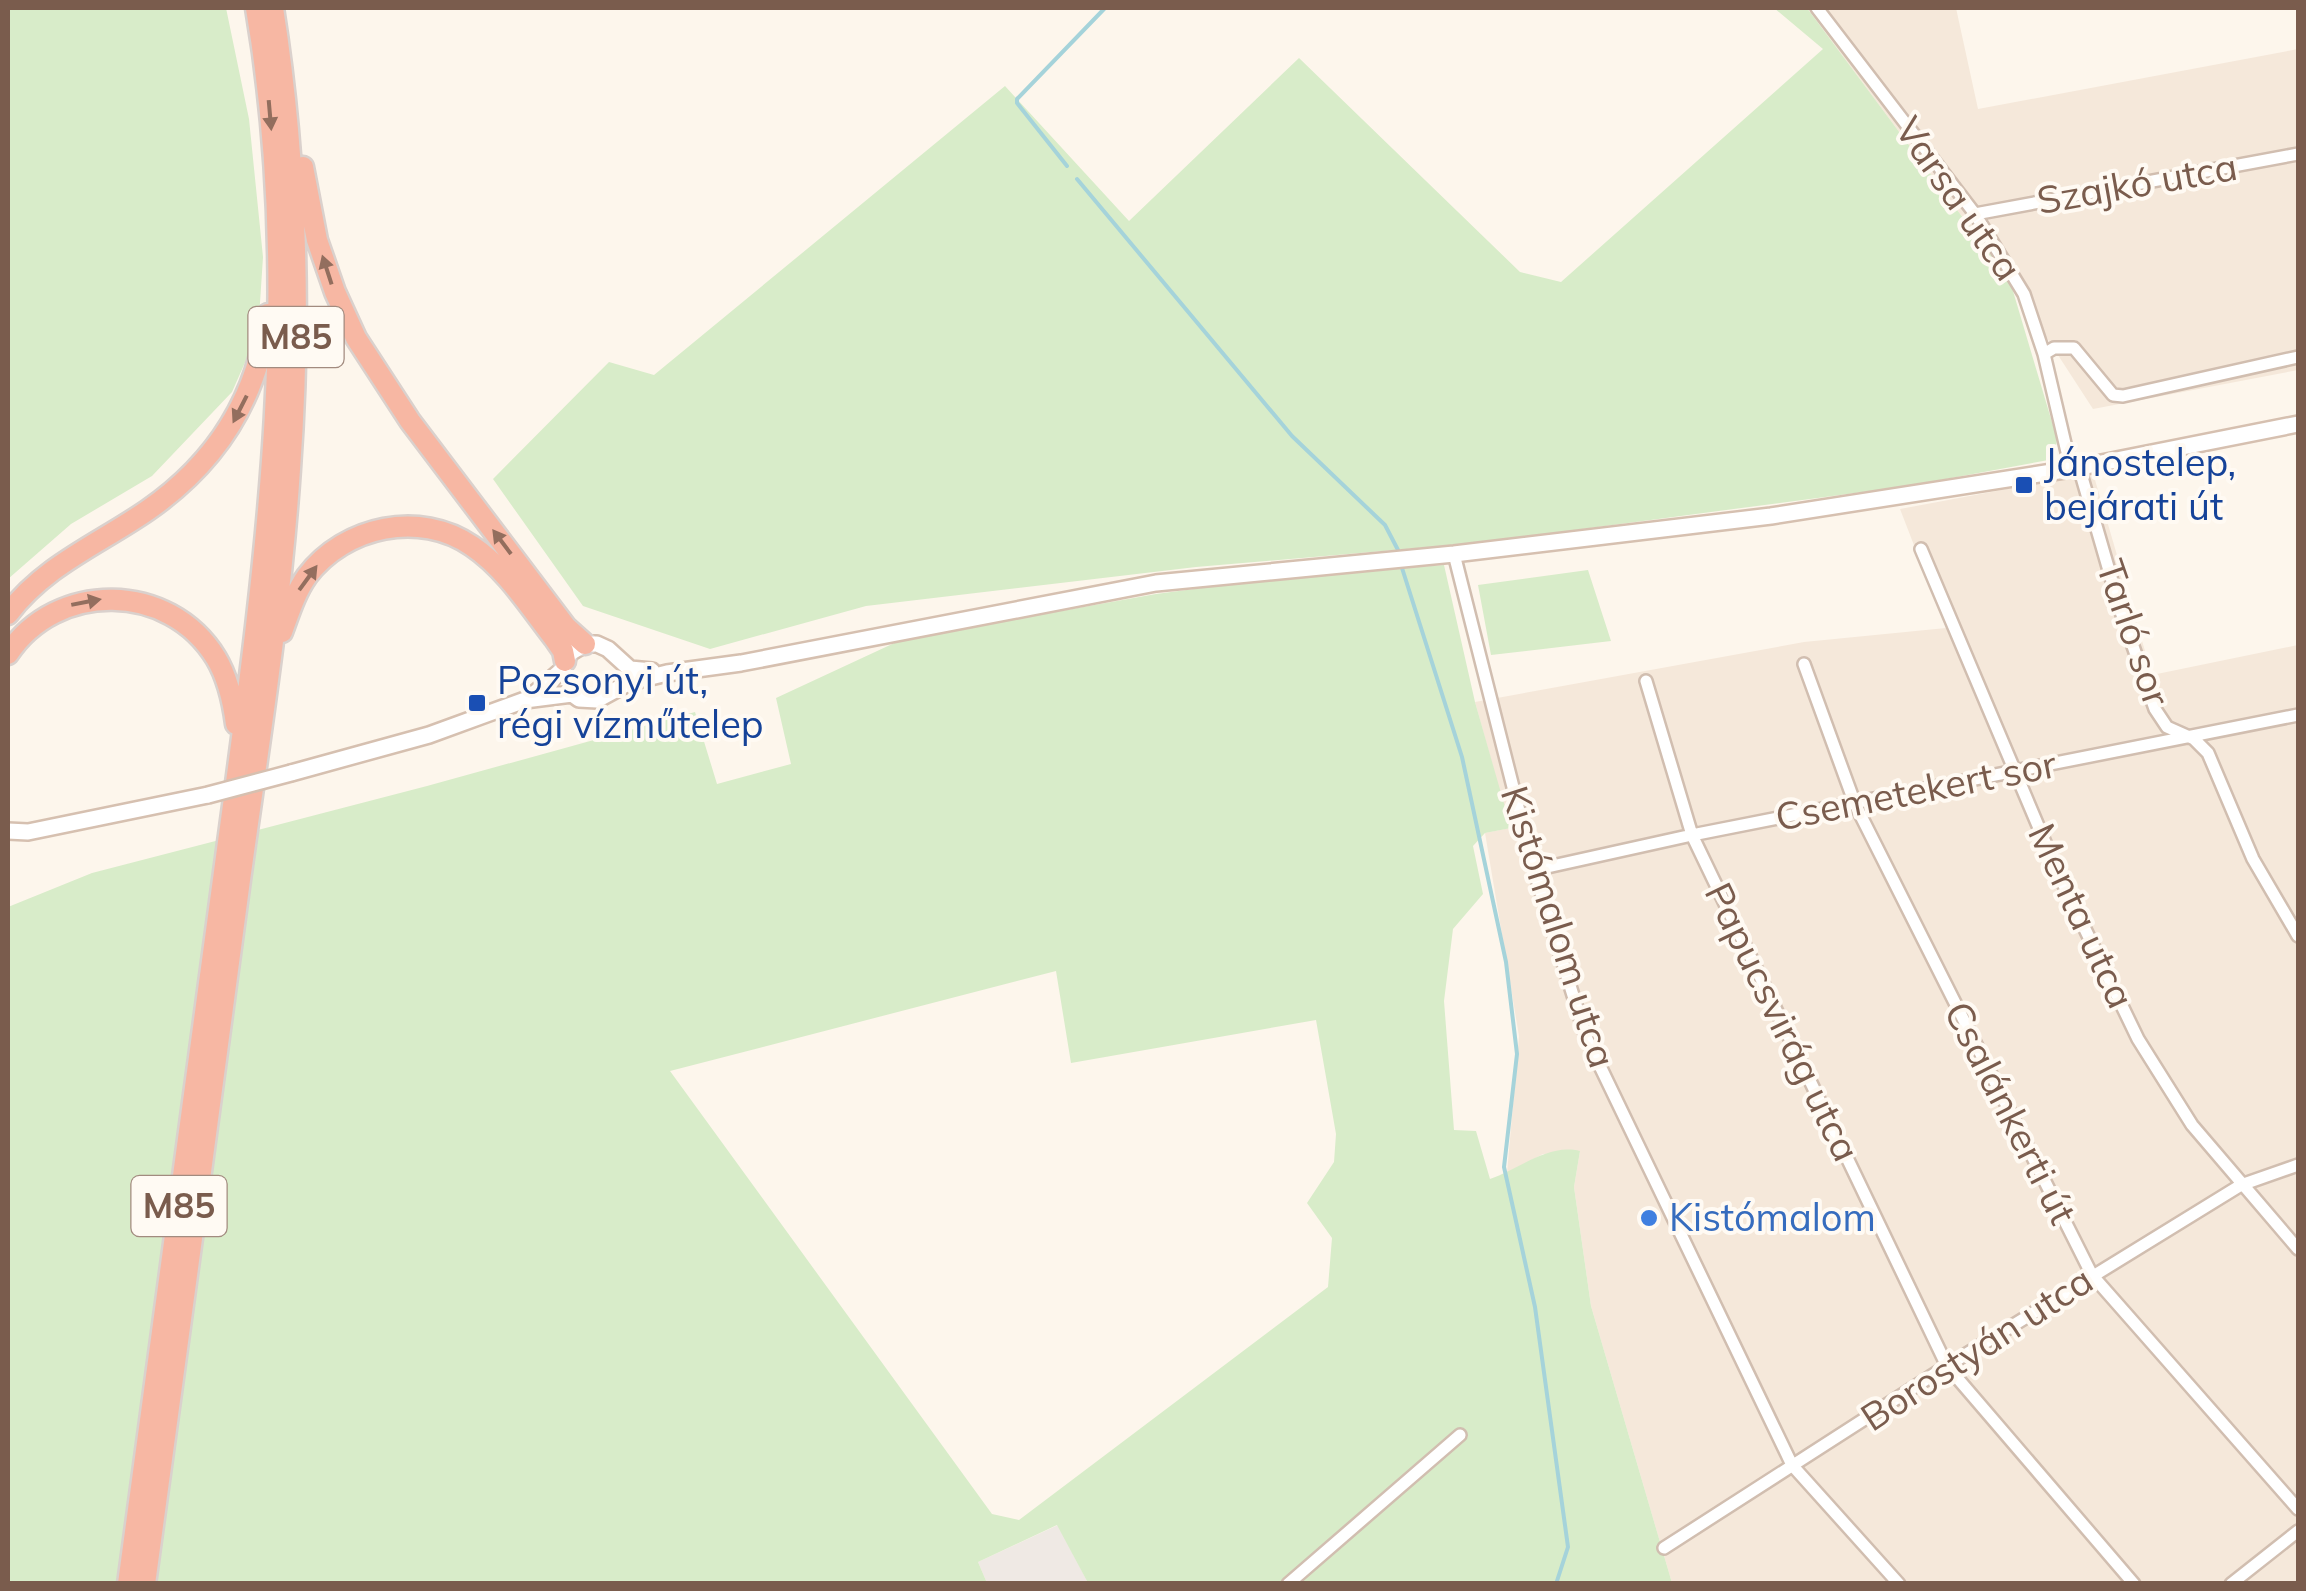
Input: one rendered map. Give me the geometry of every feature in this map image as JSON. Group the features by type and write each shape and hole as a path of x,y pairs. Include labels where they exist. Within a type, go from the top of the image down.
{"highway":[{"name":"M85","path":"128,1584 240,752 275,452 278,248 274,152 256,8"},
{"name":"M85","path":"145,1584 289,487 296,290 286,89 272,8"},
{"path":"286,89 317,240 334,292 356,338 410,422 566,627 585,644"},
{"path":"8,614 45,574 149,509 182,482 226,436 258,370 278,248"},
{"path":"268,666 296,594 321,560 358,536 382,528 412,526 450,535 489,559 554,638 563,651 563,665"},
{"path":"8,654 38,622 63,608 114,598 150,605 188,626 215,656 234,704 240,752"}],"main road":[{"path":"563,665 566,687 572,694 588,701 597,700 630,682 667,673 741,663 1156,583 1753,519 2075,468 2298,424"},
{"path":"525,700 563,665 576,647 585,644 608,650 630,669 667,673"},
{"path":"614,690 619,677 616,659"},
{"path":"8,831 28,832 208,795 391,746 525,700 572,694"},
{"path":"8,842 28,832"}],"street":[{"name":"Varsa utca","path":"1817,8 1975,214 2024,294 2075,468"},
{"name":"Szajkó utca","path":"1975,214 2298,154"},
{"path":"2044,354 2054,348 2074,348 2113,395 2123,396 2298,356"},
{"name":"Tarló sor","path":"2075,468 2155,709 2167,727 2194,740 2208,754 2254,859 2298,936"},
{"name":"Menta utca","path":"1921,550 2098,960 2138,1038 2192,1125 2298,1249"},
{"name":"Kistómalom utca","path":"1454,554 1534,870 1586,1037 1792,1465 1900,1584"},
{"name":"Csalánkerti út","path":"1804,664 1855,804 2092,1276 2298,1509"},
{"name":"Papucsvirág utca","path":"1646,681 1692,835 1947,1366 2134,1584"},
{"name":"Csemetekert sor","path":"1534,870 2298,715"},
{"name":"Borostyán utca","path":"1664,1548 1947,1366 2241,1185 2298,1164"},
{"path":"1288,1584 1460,1436"},
{"path":"2231,1584 2298,1530"}],"shaded area":[{"path":"1807,8 1956,8 1978,109 2298,49 2298,370 2093,409 2010,281"},
{"path":"2093,473 2152,675 2298,645 2298,1583 1672,1583 1591,1306 1574,1187 1580,1151 1543,1154 1507,1173 1519,1036 1485,833 1510,828 1475,702 1804,642 1946,628 1900,509"},
{"path":"1058,1525 1088,1583 987,1583 978,1562"}],"green space":[{"path":"8,8 226,8 249,119 263,257 258,333 232,392 152,476 71,524 8,579"},
{"path":"1774,8 1807,8 2010,281 2057,439 2054,459 1908,486 1476,543 1196,567 866,606 710,649 583,606 493,479 609,362 654,375 1005,86 1129,221 1299,58 1520,272 1561,282 1823,49"},
{"path":"1444,565 1475,702 1511,828 1485,833 1473,846 1483,894 1453,929 1444,1001 1454,1130 1476,1131 1490,1179 1545,1154 1568,1149 1580,1151 1574,1187 1591,1306 1672,1583 1088,1583 1057,1525 978,1562 987,1583 8,1584 8,907 92,873 695,712 717,784 791,764 776,698 903,639 1156,594 1285,577","holes":["1056,971 1071,1063 1316,1020 1336,1134 1334,1162 1307,1203 1332,1238 1328,1287 1019,1520 992,1514 670,1071"]},
{"path":"1588,570 1611,641 1491,655 1478,585"}],"waterway":[{"path":"1067,166 1017,99 1105,8"},
{"path":"1077,179 1292,436 1385,525 1398,550"},
{"path":"1402,568 1462,757 1506,962 1517,1054 1504,1167 1535,1307 1568,1547 1556,1584"}],"place":[{"name":"Jánostelep, bejárati út","path":"2024,485"},
{"name":"Pozsonyi út, régi vízműtelep","path":"477,703"},
{"name":"Kistómalom","path":"1649,1218"}]}
